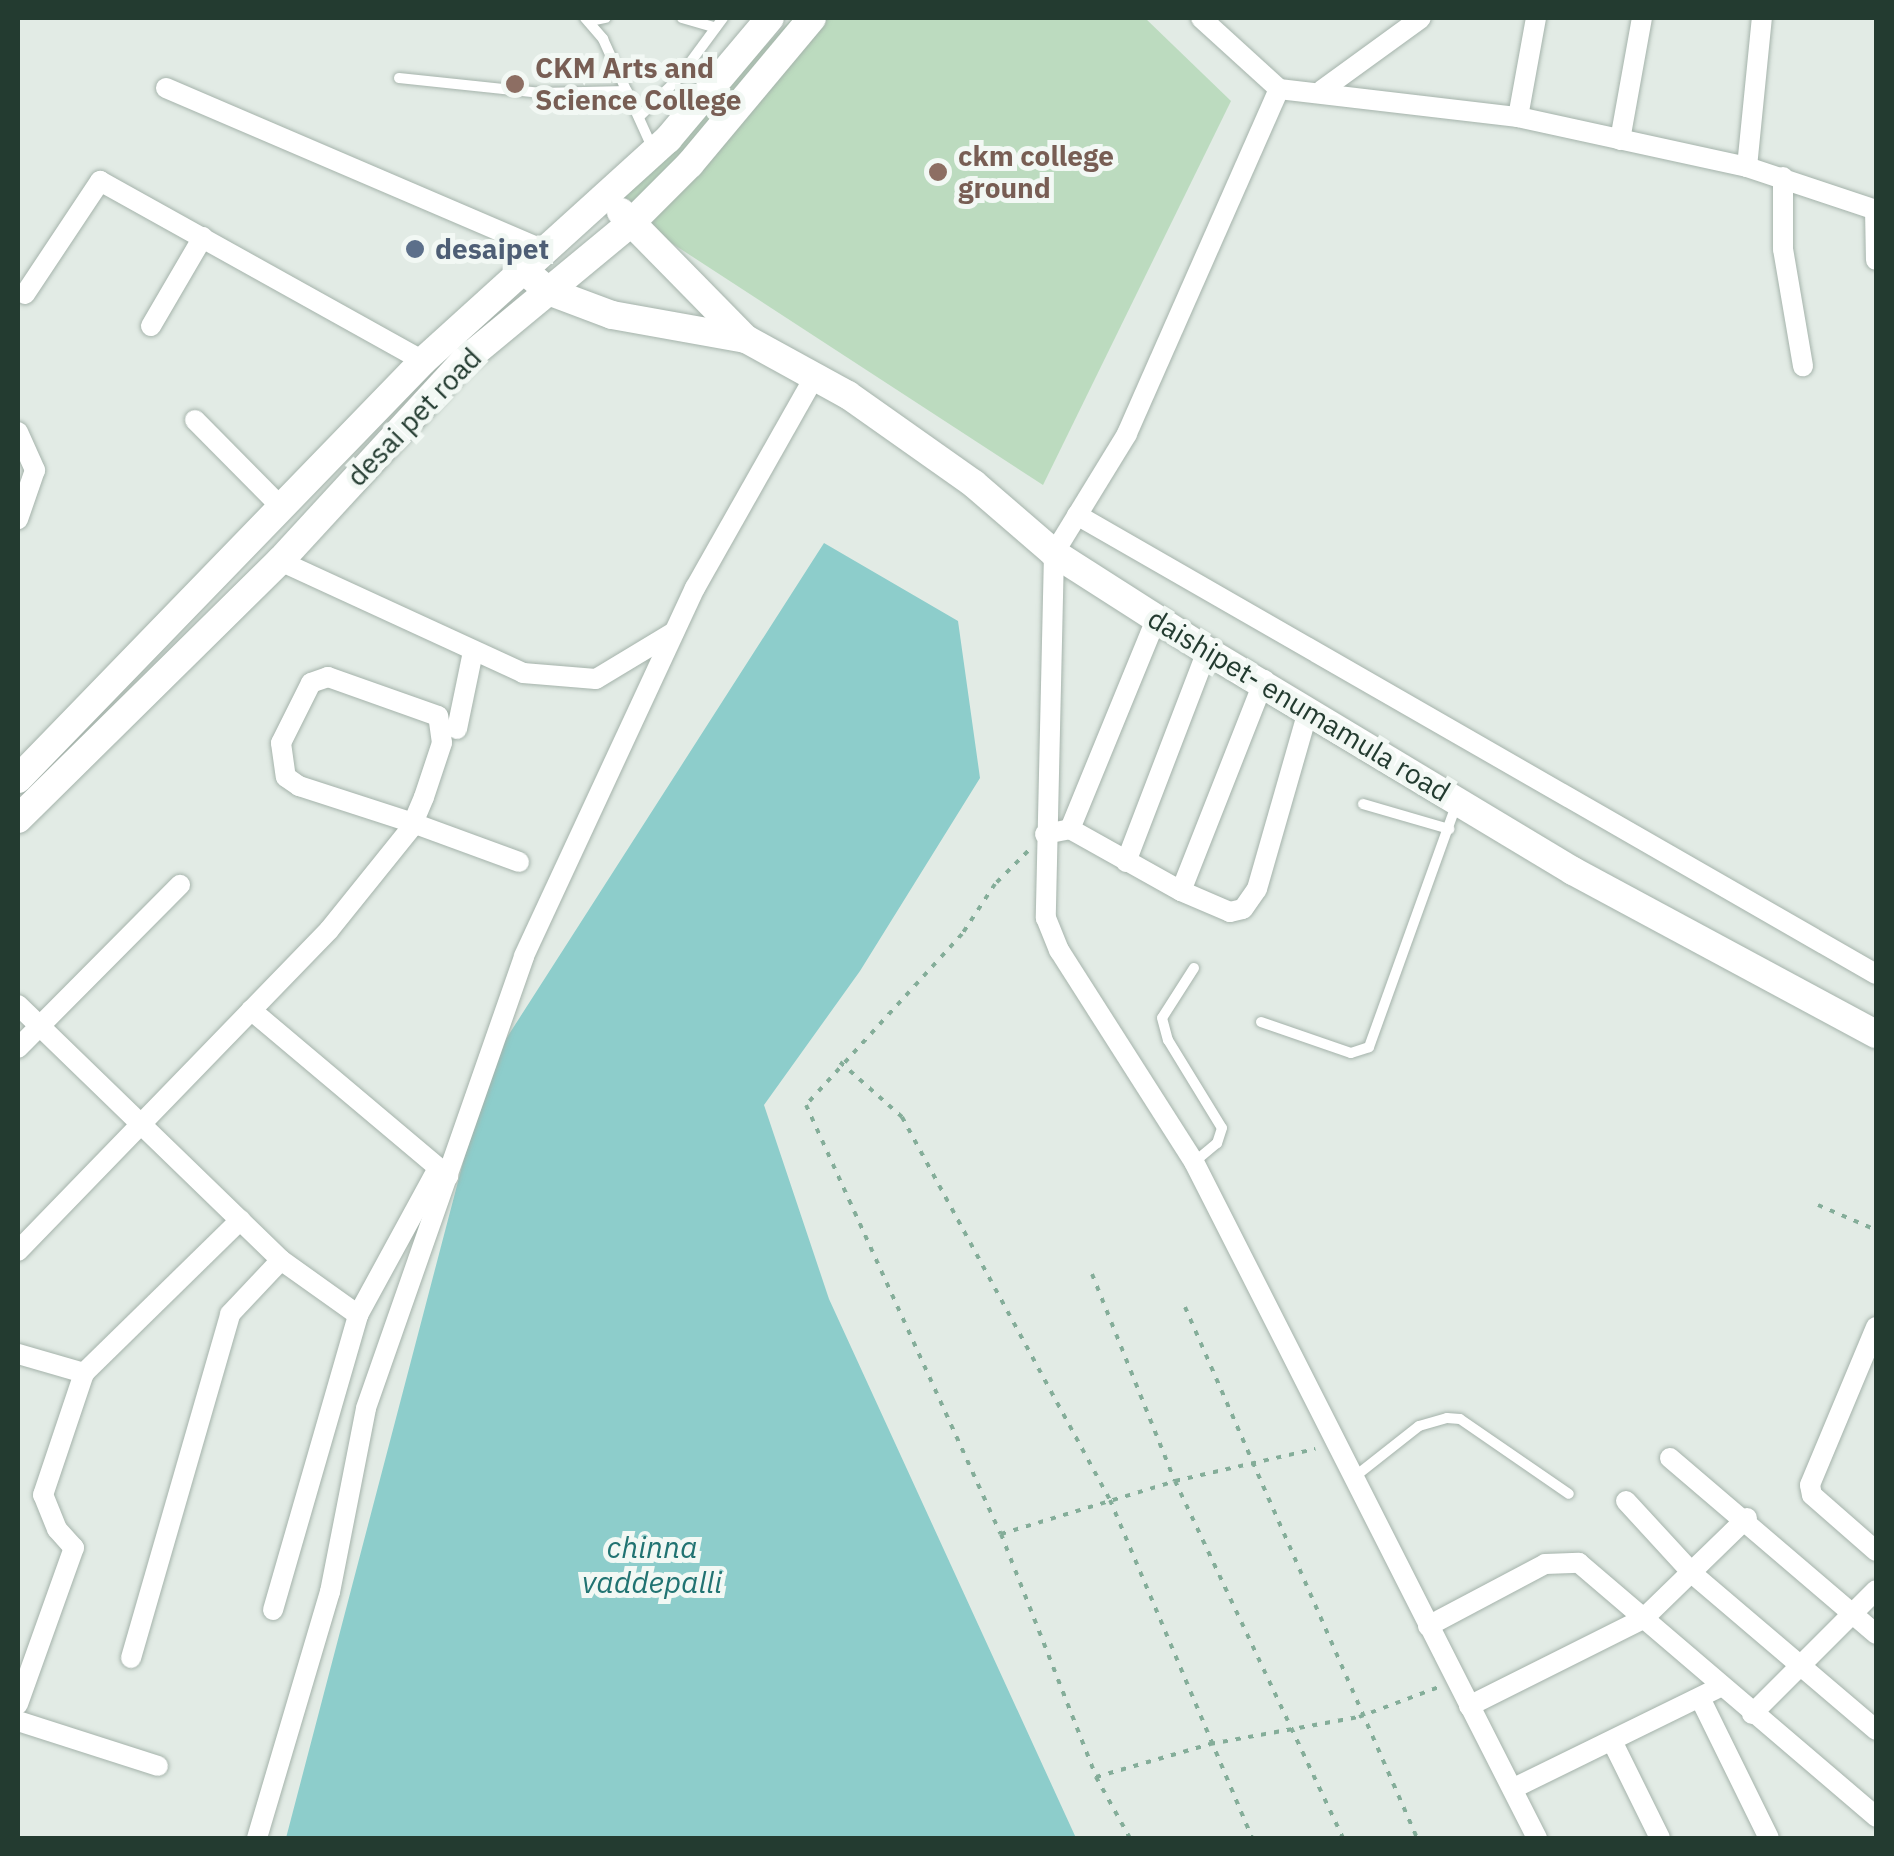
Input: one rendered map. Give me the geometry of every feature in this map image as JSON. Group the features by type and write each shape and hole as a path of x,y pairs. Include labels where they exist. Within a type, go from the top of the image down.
{"street":[{"name":"desai pet road","path":"18,778 423,361 655,153 770,18"},
{"name":"desai pet road","path":"18,820 280,561 464,362 631,223 690,164 812,18"},
{"path":"1201,18 1279,89 1322,90 1518,117 1747,166 1876,210 1876,260"},
{"path":"1322,90 1420,18"},
{"path":"1518,117 1536,18"},
{"path":"1620,140 1642,18"},
{"path":"1747,166 1762,18"},
{"path":"166,88 547,252"},
{"path":"1279,89 1126,434 1054,552 1046,918 1060,950 1194,1162 1338,1445 1358,1474 1454,1681 1514,1788 1537,1838"},
{"path":"1783,177 1783,249 1803,366"},
{"path":"25,294 100,181 423,361"},
{"name":"daishipet- enumamula road","path":"606,196 746,339 909,434 1054,552 1156,619 1264,680 1308,711 1573,871 1872,1022"},
{"path":"151,326 203,237"},
{"name":"daishipet- enumamula road","path":"525,270 548,291 612,315 746,339"},
{"path":"256,1838 330,1592 366,1408 444,1174 524,956 676,631 815,376"},
{"path":"195,420 282,508"},
{"path":"18,432 36,470 18,520"},
{"path":"1077,515 1876,974"},
{"path":"280,561 523,673 596,679 676,631"},
{"path":"1070,829 1156,619"},
{"path":"1126,862 1207,651"},
{"path":"457,729 473,652"},
{"path":"18,1251 386,867 413,823 442,743 438,716 328,677 311,683 281,743 286,777 298,786 413,823 519,862"},
{"path":"1182,891 1264,680"},
{"path":"1045,834 1070,829 1126,862 1230,912 1250,903 1308,711"},
{"path":"18,1048 180,886"},
{"path":"18,1005 136,1124 281,1260 358,1315"},
{"path":"252,1010 444,1174"},
{"path":"273,1610 358,1315 444,1174"},
{"path":"18,1704 74,1548 57,1529 43,1495 84,1373 240,1220"},
{"path":"130,1658 230,1314 281,1260"},
{"path":"1876,1327 1810,1485 1819,1502 1876,1551"},
{"path":"18,1354 84,1373"},
{"path":"1670,1458 1747,1518 1876,1634"},
{"path":"1626,1502 1694,1575 1876,1730"},
{"path":"1469,1706 1643,1619 1694,1575 1747,1518"},
{"path":"1428,1626 1564,1560 1592,1573 1643,1619 1710,1693 1770,1838"},
{"path":"1752,1714 1876,1590"},
{"path":"1710,1693 1752,1714 1876,1816"},
{"path":"1514,1788 1710,1693"},
{"path":"18,1721 158,1766"},
{"path":"1613,1743 1660,1838"}],"lane":[{"path":"606,18 587,19 627,91 655,153"},
{"path":"682,18 719,23"},
{"path":"639,116 719,23"},
{"path":"399,78 542,94 627,91"},
{"path":"1261,1022 1351,1052 1369,1047 1458,801"},
{"path":"1363,804 1449,829"},
{"path":"1194,968 1162,1018 1168,1040 1222,1128 1217,1143 1194,1162"},
{"path":"1358,1474 1376,1456 1432,1420 1460,1419 1569,1494"}],"path":[{"path":"1045,834 994,884 962,934 840,1062 806,1105 1002,1534 1096,1777 1130,1838"},
{"path":"840,1062 902,1117 1110,1500 1252,1838"},
{"path":"1818,1205 1876,1230"},
{"path":"1092,1274 1175,1482 1343,1838"},
{"path":"1185,1307 1359,1717 1417,1838"},
{"path":"1002,1534 1175,1482 1338,1445"},
{"path":"1096,1777 1210,1744 1359,1717 1454,1681"}],"green space":[{"path":"793,18 1145,18 1231,101 1043,485 610,203"}],"water":[{"name":"chinna vaddepalli","path":"824,543 958,621 980,778 860,971 764,1105 829,1299 1076,1838 286,1838 488,1067"}],"place":[{"name":"CKM Arts and Science College","path":"515,84"},
{"name":"ckm college ground","path":"938,172"},
{"name":"desaipet","path":"415,249"}]}
